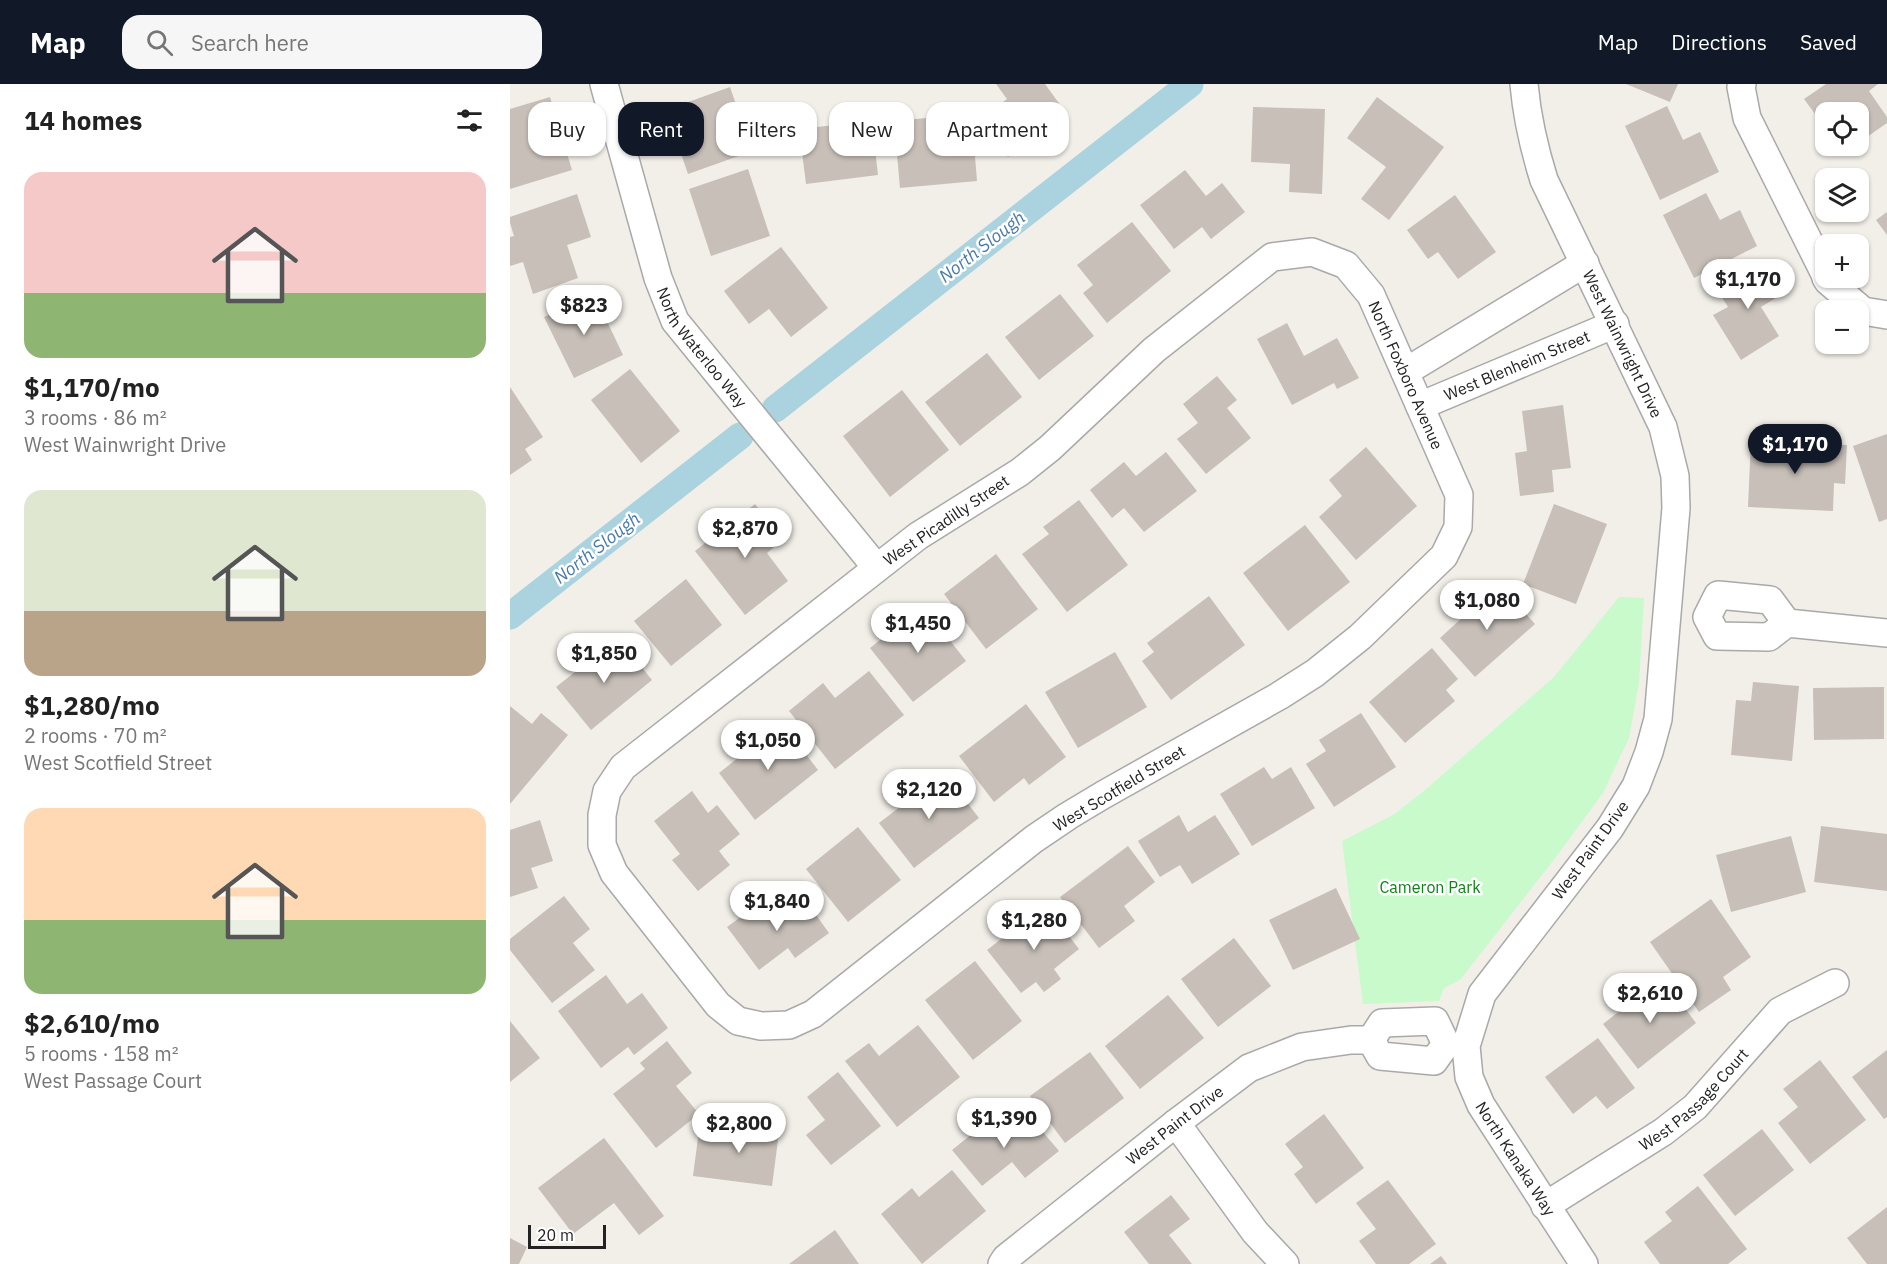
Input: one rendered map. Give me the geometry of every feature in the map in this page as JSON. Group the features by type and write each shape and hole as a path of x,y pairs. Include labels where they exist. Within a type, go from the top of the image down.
{"street":[{"name":"North Waterloo Way","path":"604,84 658,278 675,321 876,567"},
{"name":"West Wainwright Drive","path":"1524,84 1532,140 1544,180 1664,427 1675,476 1676,508 1668,615"},
{"path":"1742,84 1747,118 1815,255"},
{"name":"West Picadilly Street","path":"761,1026 738,1021 717,1005 614,873 602,845 602,815 607,791 623,768 876,567 918,536 1020,472 1043,454 1154,350 1272,257 1312,252"},
{"name":"North Foxboro Avenue","path":"1312,252 1346,266 1371,295 1459,495 1458,527"},
{"path":"1405,372 1585,263"},
{"path":"1838,288 1875,313"},
{"name":"West Blenheim Street","path":"1420,406 1615,324"},
{"name":"West Scotfield Street","path":"761,1026 789,1025 813,1014 1025,847 1068,816 1279,696 1314,673 1360,637 1444,556 1458,527"},
{"path":"1707,617 1718,595 1770,600 1787,623"},
{"path":"1668,615 1707,617"},
{"name":"West Paint Drive","path":"1456,1045 1482,994 1610,828 1635,786 1649,752 1658,718 1668,615"},
{"path":"1707,617 1717,636 1769,637 1787,623 1887,633"},
{"name":"West Passage Court","path":"1545,1206 1663,1132 1695,1107 1780,1011 1835,982"},
{"path":"1435,1021 1456,1045 1434,1062 1380,1056 1371,1040 1382,1023 1435,1021"},
{"name":"West Paint Drive","path":"1002,1264 1006,1258 1176,1123 1249,1068 1302,1047 1351,1040 1371,1040"},
{"name":"North Kanaka Way","path":"1456,1045 1481,1105 1584,1264"},
{"path":"1176,1123 1255,1232 1285,1264"}],"green space":[{"name":"Cameron Park","path":"1619,597 1644,598 1639,683 1629,738 1603,793 1460,980 1444,988 1439,1001 1363,1004 1342,841 1393,815 1425,790 1554,677"}],"building":[{"path":"996,84 1045,84 1058,102 1003,102 1007,99"},
{"path":"1626,84 1678,84 1670,102"},
{"path":"1826,84 1878,84 1869,91 1887,117 1887,123 1869,136 1869,102 1815,102 1815,114 1804,99"},
{"path":"730,87 735,102 716,102 716,156 739,156 688,174 682,156 704,156 704,102 688,102"},
{"path":"550,97 552,102 533,102"},
{"path":"1377,97 1444,147 1389,220 1361,199 1386,167 1347,138"},
{"path":"528,104 528,156 568,156 572,170 510,189 510,109"},
{"path":"1667,106 1683,140 1700,132 1719,172 1660,200 1625,126"},
{"path":"1253,107 1325,109 1322,194 1289,192 1290,164 1251,162"},
{"path":"926,118 926,156 975,156 977,181 900,188 897,156 914,156 914,119"},
{"path":"829,126 829,156 876,156 878,175 806,184 802,156 817,156 817,127"},
{"path":"748,169 770,236 711,256 689,189"},
{"path":"1185,170 1206,196 1222,183 1245,212 1211,239 1202,227 1174,249 1140,205"},
{"path":"1706,193 1720,220 1740,210 1757,246 1694,278 1663,215"},
{"path":"577,194 591,237 567,245 578,278 533,294 523,262 510,266 510,237 514,236 510,217"},
{"path":"1455,195 1496,252 1458,279 1438,252 1428,259 1407,230"},
{"path":"1887,212 1887,235 1876,220"},
{"path":"1132,222 1171,271 1107,323 1083,293 1093,285 1077,265"},
{"path":"781,247 828,308 791,337 769,309 749,324 724,291"},
{"path":"1761,260 1782,294 1761,307 1779,336 1741,360 1713,315 1728,307 1716,288"},
{"path":"594,294 623,355 574,378 544,317"},
{"path":"1060,294 1094,336 1039,380 1005,337"},
{"path":"1287,323 1304,356 1337,338 1359,378 1337,389 1334,383 1292,405 1257,339"},
{"path":"987,353 1022,397 960,446 925,402"},
{"path":"630,369 680,431 641,463 591,400"},
{"path":"1217,376 1237,400 1227,408 1251,438 1206,474 1177,439 1198,423 1183,404"},
{"path":"510,387 543,437 525,449 532,460 510,475"},
{"path":"902,390 949,450 890,497 843,436"},
{"path":"1563,405 1571,468 1552,470 1554,492 1520,496 1515,453 1527,451 1522,411"},
{"path":"1887,434 1887,519 1879,522 1853,446"},
{"path":"1751,440 1847,445 1845,484 1834,483 1833,511 1748,507"},
{"path":"1366,447 1417,506 1356,560 1319,517 1342,496 1329,480"},
{"path":"1166,452 1197,491 1144,532 1124,508 1112,518 1090,490 1124,462 1136,476"},
{"path":"1079,500 1128,565 1067,612 1022,554 1049,534 1043,527"},
{"path":"755,504 783,540 767,553 788,581 745,615 695,551"},
{"path":"1554,504 1607,524 1576,604 1523,584"},
{"path":"1305,525 1350,582 1288,631 1243,573"},
{"path":"996,554 1038,609 986,649 944,594"},
{"path":"686,579 722,625 671,666 634,621"},
{"path":"1499,584 1535,624 1475,677 1440,638"},
{"path":"1209,596 1245,645 1171,700 1142,661 1154,652 1147,643"},
{"path":"923,606 966,661 913,702 870,648"},
{"path":"618,638 652,680 591,730 556,687"},
{"path":"1432,648 1458,679 1446,690 1455,701 1405,743 1369,702"},
{"path":"1115,652 1147,707 1078,748 1045,692"},
{"path":"869,671 904,715 835,769 789,711 823,683 835,698"},
{"path":"1753,682 1799,686 1792,761 1731,755 1736,700 1751,701"},
{"path":"1884,687 1884,739 1814,740 1813,688"},
{"path":"1026,704 1066,757 1029,785 1024,778 994,802 959,756"},
{"path":"510,706 532,724 541,713 568,735 510,804"},
{"path":"1361,713 1396,767 1334,807 1306,764 1326,751 1319,740"},
{"path":"782,723 818,770 755,820 719,773"},
{"path":"1264,767 1272,779 1291,767 1315,808 1252,846 1220,794"},
{"path":"944,773 979,818 914,868 879,823"},
{"path":"692,791 708,813 717,805 740,834 719,851 730,865 698,891 672,860 680,854 654,821"},
{"path":"1179,815 1188,832 1215,815 1240,854 1192,884 1180,865 1160,877 1138,841"},
{"path":"540,820 553,861 531,868 538,888 510,897 510,830"},
{"path":"1821,826 1887,834 1887,891 1814,882"},
{"path":"858,827 901,880 848,922 806,869"},
{"path":"1791,836 1806,892 1731,912 1716,855"},
{"path":"1128,846 1155,882 1124,906 1135,921 1099,948 1060,897"},
{"path":"1336,888 1360,939 1293,970 1269,920"},
{"path":"564,896 590,929 573,943 595,970 552,1003 510,950 510,939"},
{"path":"768,897 784,917 806,901 829,933 795,958 788,948 759,970 727,927"},
{"path":"1711,899 1751,957 1723,977 1731,990 1699,1012 1650,942"},
{"path":"1045,905 1079,949 1054,969 1061,979 1044,992 1036,982 1021,993 987,950"},
{"path":"1234,938 1271,986 1218,1027 1181,979"},
{"path":"975,961 1022,1021 973,1060 925,1000"},
{"path":"606,975 627,1004 642,993 668,1028 634,1055 628,1047 601,1068 558,1011"},
{"path":"1662,978 1696,1023 1638,1069 1603,1024"},
{"path":"1168,995 1204,1038 1140,1089 1105,1046"},
{"path":"510,1021 540,1058 510,1082"},
{"path":"918,1025 960,1077 897,1127 845,1061 869,1043 879,1056"},
{"path":"1598,1038 1635,1088 1607,1109 1596,1096 1573,1114 1545,1077"},
{"path":"667,1041 692,1073 676,1086 699,1114 656,1148 613,1094 645,1069 640,1063"},
{"path":"1887,1050 1887,1117 1884,1119 1852,1077"},
{"path":"1090,1052 1124,1098 1065,1143 1030,1096"},
{"path":"1820,1060 1866,1120 1810,1164 1778,1123 1798,1107 1783,1089"},
{"path":"838,1072 881,1126 831,1165 806,1135 825,1120 807,1097"},
{"path":"1003,1109 1024,1136 1037,1125 1059,1151 1025,1178 1012,1162 982,1186 952,1150"},
{"path":"1324,1114 1364,1168 1316,1204 1294,1174 1303,1167 1285,1144"},
{"path":"740,1120 780,1125 772,1186 693,1176 699,1130 737,1135"},
{"path":"1762,1129 1794,1170 1735,1216 1703,1175"},
{"path":"604,1138 664,1216 639,1235 614,1203 573,1234 538,1188"},
{"path":"952,1170 986,1211 922,1264 881,1214 912,1188 919,1197"},
{"path":"1388,1180 1436,1244 1409,1264 1376,1264 1359,1241 1376,1229 1356,1203"},
{"path":"1698,1186 1747,1249 1728,1264 1660,1264 1644,1242 1672,1221 1665,1212"},
{"path":"1171,1195 1190,1219 1169,1235 1192,1264 1149,1264 1124,1232"},
{"path":"1887,1207 1887,1264 1867,1264 1847,1238"},
{"path":"835,1230 859,1264 789,1264"},
{"path":"510,1238 527,1247 519,1264 510,1264"},
{"path":"1441,1256 1447,1264 1430,1264"}],"waterway":[{"name":"North Slough","path":"775,409 1190,84"},
{"name":"North Slough","path":"510,616 740,436"}]}
